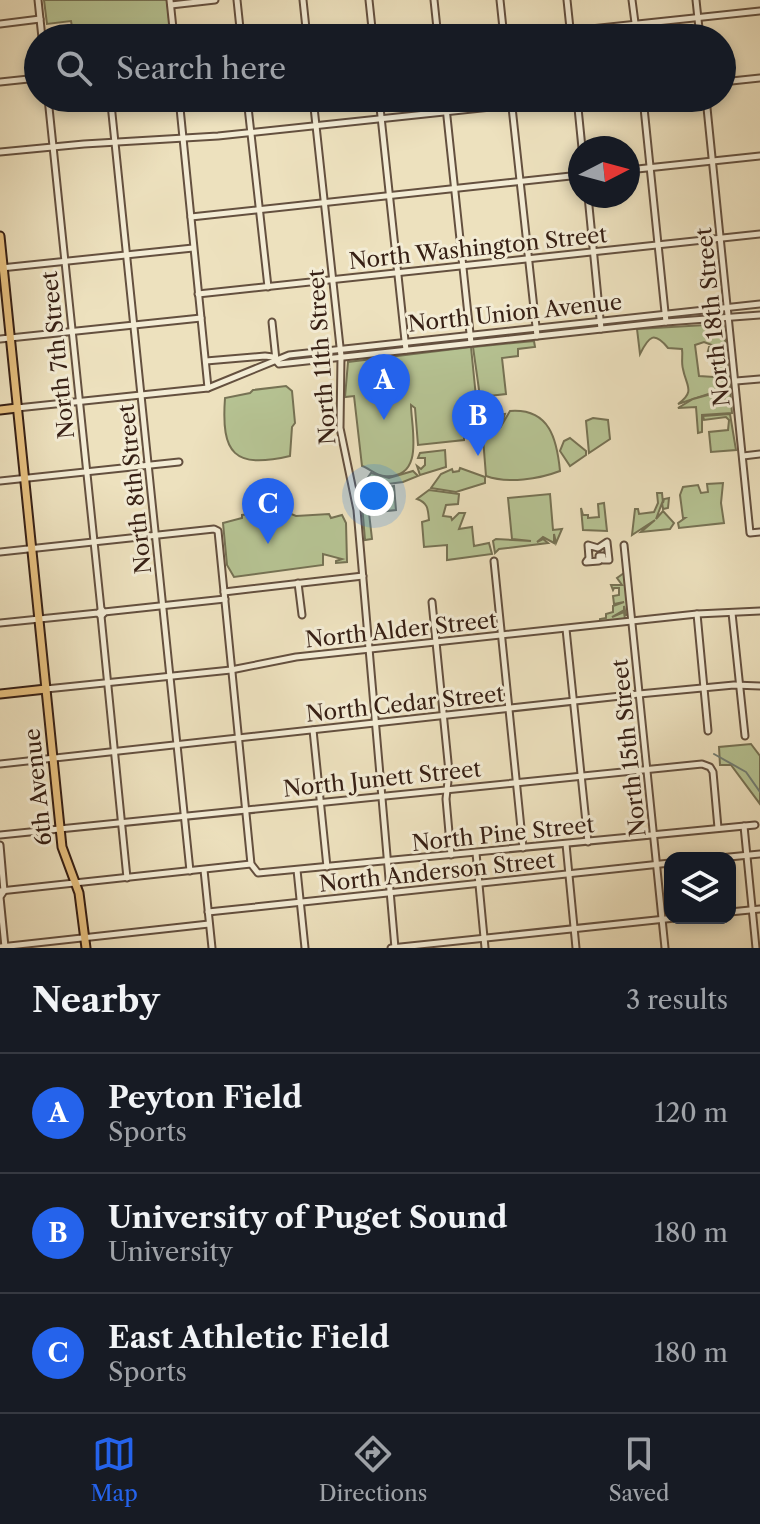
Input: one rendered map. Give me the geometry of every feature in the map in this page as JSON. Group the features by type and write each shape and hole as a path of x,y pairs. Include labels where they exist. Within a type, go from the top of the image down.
{"main road":[{"name":"6th Avenue","path":"0,236 60,829 64,854 76,883 86,948"},
{"path":"0,410 17,408"},
{"path":"0,694 46,689"}],"street":[{"path":"38,0 41,24"},
{"path":"172,24 170,2 215,0"},
{"path":"237,0 240,24"},
{"path":"303,0 306,24"},
{"path":"369,0 372,24"},
{"path":"434,0 437,24"},
{"path":"500,0 503,24"},
{"path":"567,0 570,24"},
{"path":"632,0 635,24 760,11"},
{"path":"696,0 699,24"},
{"path":"0,24 40,19"},
{"path":"736,81 760,78"},
{"path":"0,82 24,79"},
{"name":"North 7th Street","path":"49,112 127,878"},
{"name":"North 8th Street","path":"112,112 190,871"},
{"path":"180,112 208,388"},
{"path":"249,112 268,287"},
{"name":"North 11th Street","path":"314,112 341,356 340,428 357,510 394,948"},
{"path":"381,112 406,350"},
{"path":"0,152 183,139 437,112"},
{"path":"446,112 471,343"},
{"path":"512,112 537,336"},
{"path":"578,112 581,136"},
{"path":"645,112 666,322"},
{"name":"North 18th Street","path":"708,112 750,533 760,532"},
{"path":"640,169 760,156"},
{"path":"191,217 568,176"},
{"path":"589,208 601,329"},
{"name":"North Washington Street","path":"198,294 760,234"},
{"path":"2,268 193,248"},
{"name":"North Union Avenue","path":"17,408 208,388 289,355 760,304"},
{"name":"North Union Avenue","path":"206,361 265,356 279,364 666,322 760,315"},
{"path":"0,339 201,318"},
{"path":"272,322 277,361"},
{"path":"736,381 760,379"},
{"path":"743,456 760,454"},
{"path":"0,481 179,462"},
{"path":"0,552 216,530 219,534 252,867"},
{"path":"607,542 609,560 599,556 599,561 586,562 589,558 588,545 598,548 607,542"},
{"name":"North 15th Street","path":"624,545 665,948"},
{"path":"494,561 523,848"},
{"path":"0,623 162,606 298,583 363,576"},
{"path":"298,583 302,615"},
{"path":"432,602 444,716 451,855"},
{"name":"North Alder Street","path":"46,689 231,670 296,657 697,614 760,611"},
{"path":"732,613 745,736"},
{"path":"697,614 708,731"},
{"path":"566,629 588,842"},
{"name":"North Cedar Street","path":"0,764 639,694 760,686"},
{"path":"313,730 327,867"},
{"name":"North Junett Street","path":"0,835 647,768 708,765 713,772 718,828"},
{"name":"North Pine Street","path":"2,891 204,870 252,867 262,873 297,870 755,825"},
{"path":"744,826 756,948"},
{"path":"566,844 576,948"},
{"path":"0,845 4,947 209,924"},
{"path":"476,853 485,948"},
{"path":"736,856 760,854"},
{"name":"North Anderson Street","path":"208,912 664,863"},
{"path":"204,870 212,948"},
{"path":"297,870 305,948"},
{"path":"736,911 760,909"},
{"path":"394,948 662,919"}],"green space":[{"path":"44,0 167,0 170,24 72,24 71,21 47,24"},
{"path":"723,324 726,346 717,347 704,342 695,345 699,376 714,377 716,366 721,363 713,355 707,355 709,347 726,348 730,387 678,404 688,392 682,349 668,348 659,339 652,338 640,354 637,329"},
{"path":"534,341 535,347 518,349 518,356 502,358 506,394 480,397 473,347"},
{"path":"471,347 476,401 472,402 471,396 464,398 465,407 460,408 461,416 466,415 464,440 418,445 415,408 411,405 414,438 411,461 406,470 397,475 384,476 362,466 354,396 345,397 348,362"},
{"path":"286,386 292,391 295,423 290,456 256,460 235,453 226,433 225,398 253,390"},
{"path":"730,389 732,413 702,415 702,432 698,433 696,407 678,408 693,399"},
{"path":"510,411 524,411 543,420 557,448 560,471 523,480 486,476 482,425 488,425 488,420 495,419 495,415 505,414 500,428"},
{"path":"730,414 736,450 711,452 709,432 728,430 729,420 726,417 704,420 703,416"},
{"path":"593,418 608,420 610,439 589,453 586,421"},
{"path":"570,438 586,451 586,455 570,466 560,451 564,441"},
{"path":"445,450 446,467 420,475 417,466 421,469 425,465 425,458 418,458 420,453"},
{"path":"460,468 485,477 485,483 456,492 431,488 441,474 452,469 453,472 459,471"},
{"path":"413,471 418,476 403,482 365,487 364,483 371,473 389,478"},
{"path":"723,483 721,503 724,523 679,528 678,523 685,518 680,495 683,487 698,485 701,493 708,492 707,484"},
{"path":"394,486 396,510 369,513 372,539 365,540 361,492"},
{"path":"429,490 459,494 458,504 446,505 443,516 452,520 459,513 465,513 459,529 472,527 474,546 489,543 492,554 447,560 447,545 424,547 422,522 429,520 428,513 425,505 417,499"},
{"path":"657,493 662,493 663,503 664,499 669,498 668,508 663,509 662,503 656,519 663,511 674,523 670,529 641,532 655,520 632,535 635,509 639,514 654,512 658,503"},
{"path":"550,494 553,530 562,529 556,543 554,534 554,543 543,537 537,542 543,539 548,543 499,549 495,553 493,541 496,539 531,541 512,539 508,498"},
{"path":"604,503 607,531 583,530 581,508 588,518 599,517 598,504"},
{"path":"274,511 296,516 329,514 331,518 342,515 346,523 347,562 336,563 342,559 323,554 323,565 234,577 227,565 223,523 242,518 242,515"},
{"path":"624,573 629,615 626,615 624,606 624,610 612,617 624,612 625,619 600,622 606,614 613,612 613,606 624,602 614,604 613,596 619,595 619,588 613,590 611,585 622,585 617,578"},
{"path":"751,744 760,756 760,804 731,765 720,765 719,747"}],"waterway":[{"path":"714,754 746,772 760,792"}],"place":[{"name":"Peyton Field","path":"384,420"},
{"name":"University of Puget Sound","path":"478,456"},
{"name":"East Athletic Field","path":"268,544"}]}
